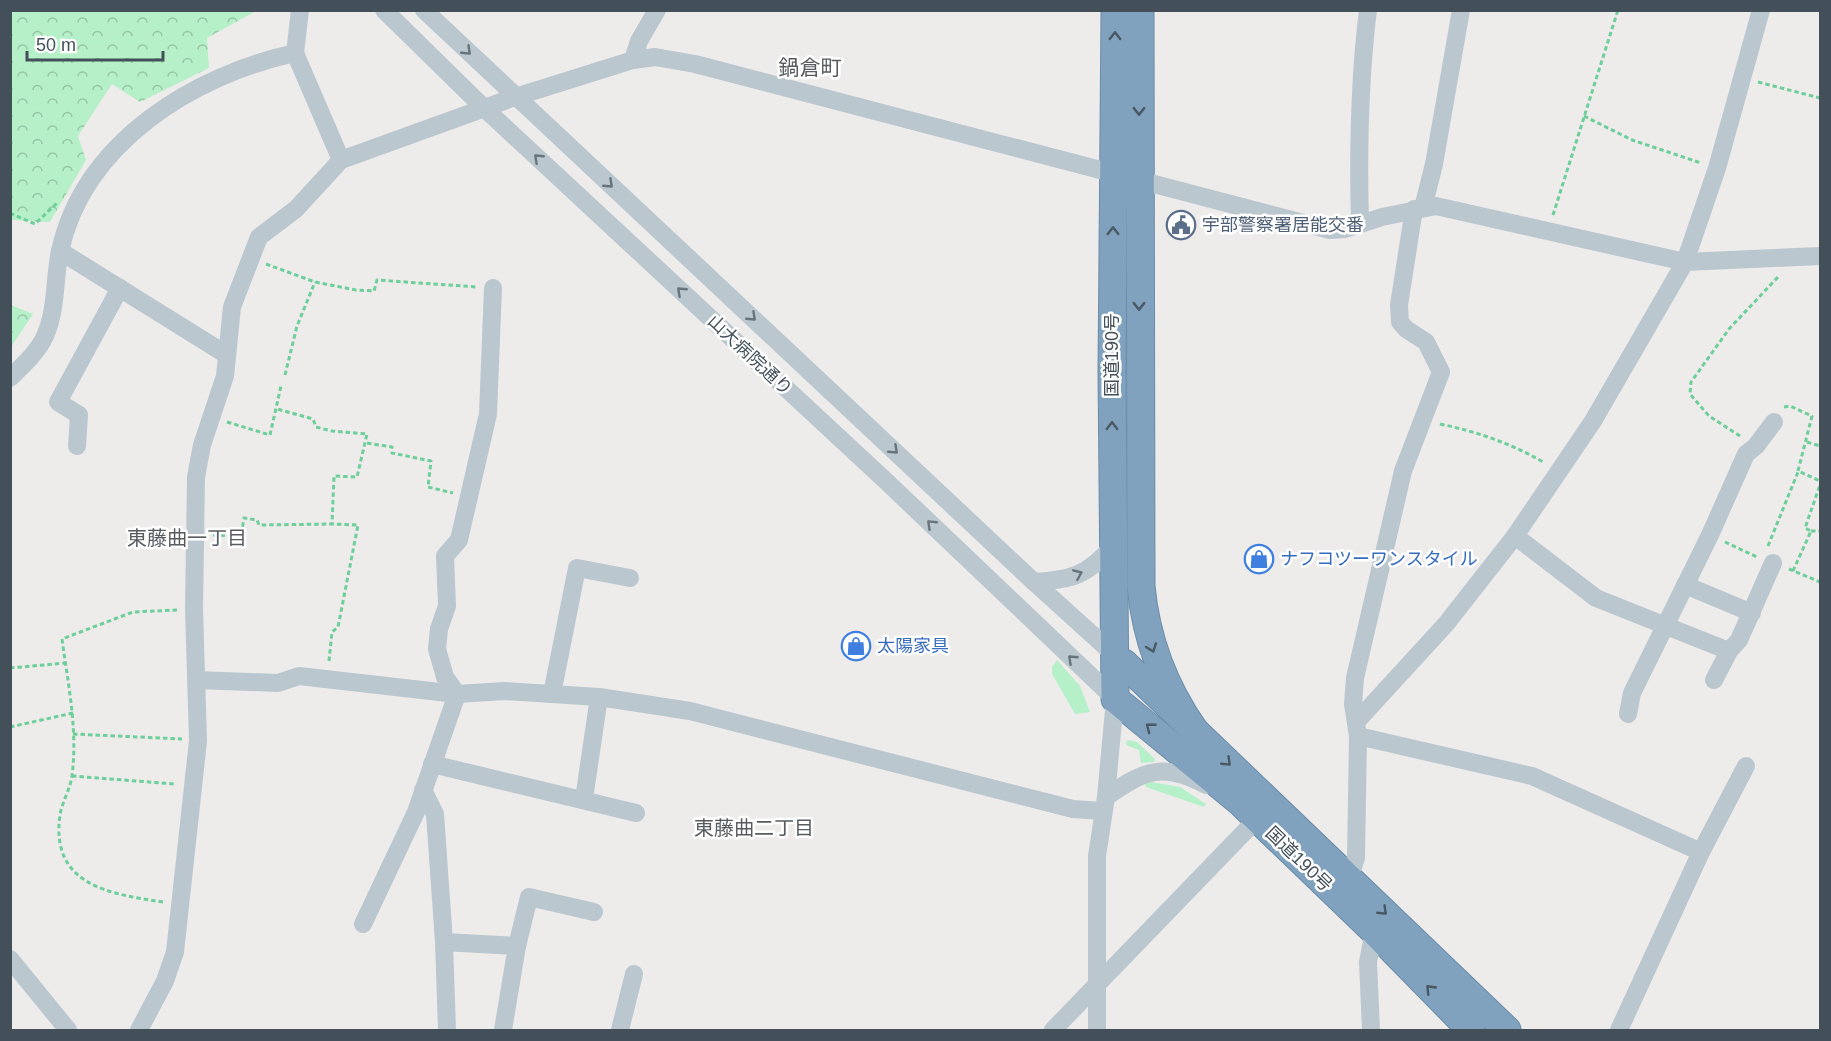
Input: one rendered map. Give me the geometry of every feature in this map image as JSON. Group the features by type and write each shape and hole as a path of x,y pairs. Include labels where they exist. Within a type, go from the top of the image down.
{"highway":[{"name":"国道190号","path":"1115,10 1113,546 1118,658 1115,699 1249,811 1374,931 1471,1030"},
{"name":"国道190号","path":"1140,10 1141,586 1149,640 1164,677 1195,731"},
{"name":"国道190号","path":"1118,658 1127,642 1131,415 1139,381"},
{"name":"国道190号","path":"1118,658 1507,1030"}],"street":[{"path":"300,10 295,53 341,160"},
{"name":"山大病院通り","path":"384,10 484,108 887,482 1115,699"},
{"name":"山大病院通り","path":"424,10 1118,658"},
{"path":"633,60 639,41 657,10"},
{"path":"1360,224 1358,142 1362,61 1368,10"},
{"path":"1349,878 1356,858 1358,728 1353,704 1355,678 1403,471 1441,372 1426,342 1406,329 1400,322 1399,305 1418,208 1434,164 1461,10"},
{"path":"1358,728 1446,624 1515,536 1593,421 1685,262 1717,168 1744,78 1761,10"},
{"path":"10,378 45,337 52,310 60,251 70,219 82,194 127,137 168,105 227,74 268,58 295,53"},
{"path":"140,1030 168,972 175,952 198,741 194,609 196,477 202,445 225,376 232,307 260,237 296,209 341,160 515,97 633,60 655,57 695,64 1330,230 1418,208 1436,206 1685,262 1821,256"},
{"path":"60,251 227,355"},
{"path":"77,446 80,415 58,402 120,288"},
{"path":"457,694 445,677 437,649 439,629 447,606 445,556 459,540 488,414 493,288"},
{"path":"1628,714 1632,693 1746,454 1756,446 1774,422"},
{"path":"1515,536 1596,598 1729,651"},
{"path":"1034,582 1062,581 1083,573 1099,562 1113,546"},
{"path":"1714,680 1729,651 1739,640 1752,613 1770,555"},
{"path":"552,694 577,568 630,578"},
{"path":"1685,585 1752,613"},
{"path":"197,680 278,683 299,676 457,694 504,691 599,697 690,711 1073,809 1105,804 1133,778 1153,771 1169,770 1185,774 1249,811 1097,985 1053,1030"},
{"path":"363,924 416,812 457,694"},
{"path":"584,799 599,697"},
{"path":"1097,1030 1097,855 1105,804 1115,699"},
{"path":"1358,728 1532,776 1701,852"},
{"path":"432,764 636,813"},
{"path":"1619,1030 1701,852 1746,766"},
{"path":"423,790 435,814 444,942 447,1030"},
{"path":"503,1030 517,946 529,897 594,912"},
{"path":"1371,1030 1368,962 1374,931"},
{"path":"444,942 517,946"},
{"path":"10,959 68,1030"},
{"path":"620,1030 634,974"}],"path":[{"path":"1548,231 1618,10"},
{"path":"1744,78 1821,98"},
{"path":"1584,116 1632,140 1717,168"},
{"path":"10,213 35,224 43,220 52,206 75,193 82,194"},
{"path":"1756,446 1709,416 1690,394 1691,382 1729,329 1778,279 1784,258"},
{"path":"250,259 315,282 356,290 374,291 377,280 493,288"},
{"path":"285,375 297,326 315,282"},
{"path":"211,417 270,435 281,386"},
{"path":"1770,555 1807,442 1812,416 1790,406 1780,407 1774,422"},
{"path":"277,409 313,419 316,427 367,434 367,443 357,477 334,476 332,524"},
{"path":"1421,420 1483,434 1512,444 1560,471"},
{"path":"1807,442 1821,446"},
{"path":"367,443 392,447 392,453 431,461 428,487 469,497"},
{"path":"1798,471 1821,483 1805,528 1811,531 1821,531"},
{"path":"196,534 241,536 244,518 257,520 259,525 358,525 338,627 332,632 327,678"},
{"path":"1793,570 1811,531"},
{"path":"180,904 118,895 76,875 68,868 60,839 59,818 72,776 73,713 62,639 133,612 194,609"},
{"path":"10,668 66,663"},
{"path":"10,727 73,713"},
{"path":"73,734 159,736 198,741"},
{"path":"72,776 194,786"}],"green space":[{"path":"10,11 256,11 207,38 209,68 140,102 112,84 78,136 86,160 50,222 11,220"},
{"path":"11,305 33,314 11,347"},
{"path":"1057,660 1080,686 1090,712 1075,714 1052,674 1052,667"},
{"path":"1127,740 1137,742 1155,759 1154,762 1141,763 1139,750 1126,745"},
{"path":"1145,781 1180,787 1206,804 1204,807 1146,787"}],"place":[{"name":"宇部警察署居能交番","path":"1181,225"},
{"name":"ナフコツーワンスタイル","path":"1259,559"},
{"name":"太陽家具","path":"856,646"}],"district":[{"name":"鍋倉町","path":"810,68"},
{"name":"東藤曲一丁目","path":"187,538"},
{"name":"東藤曲二丁目","path":"754,828"}]}
